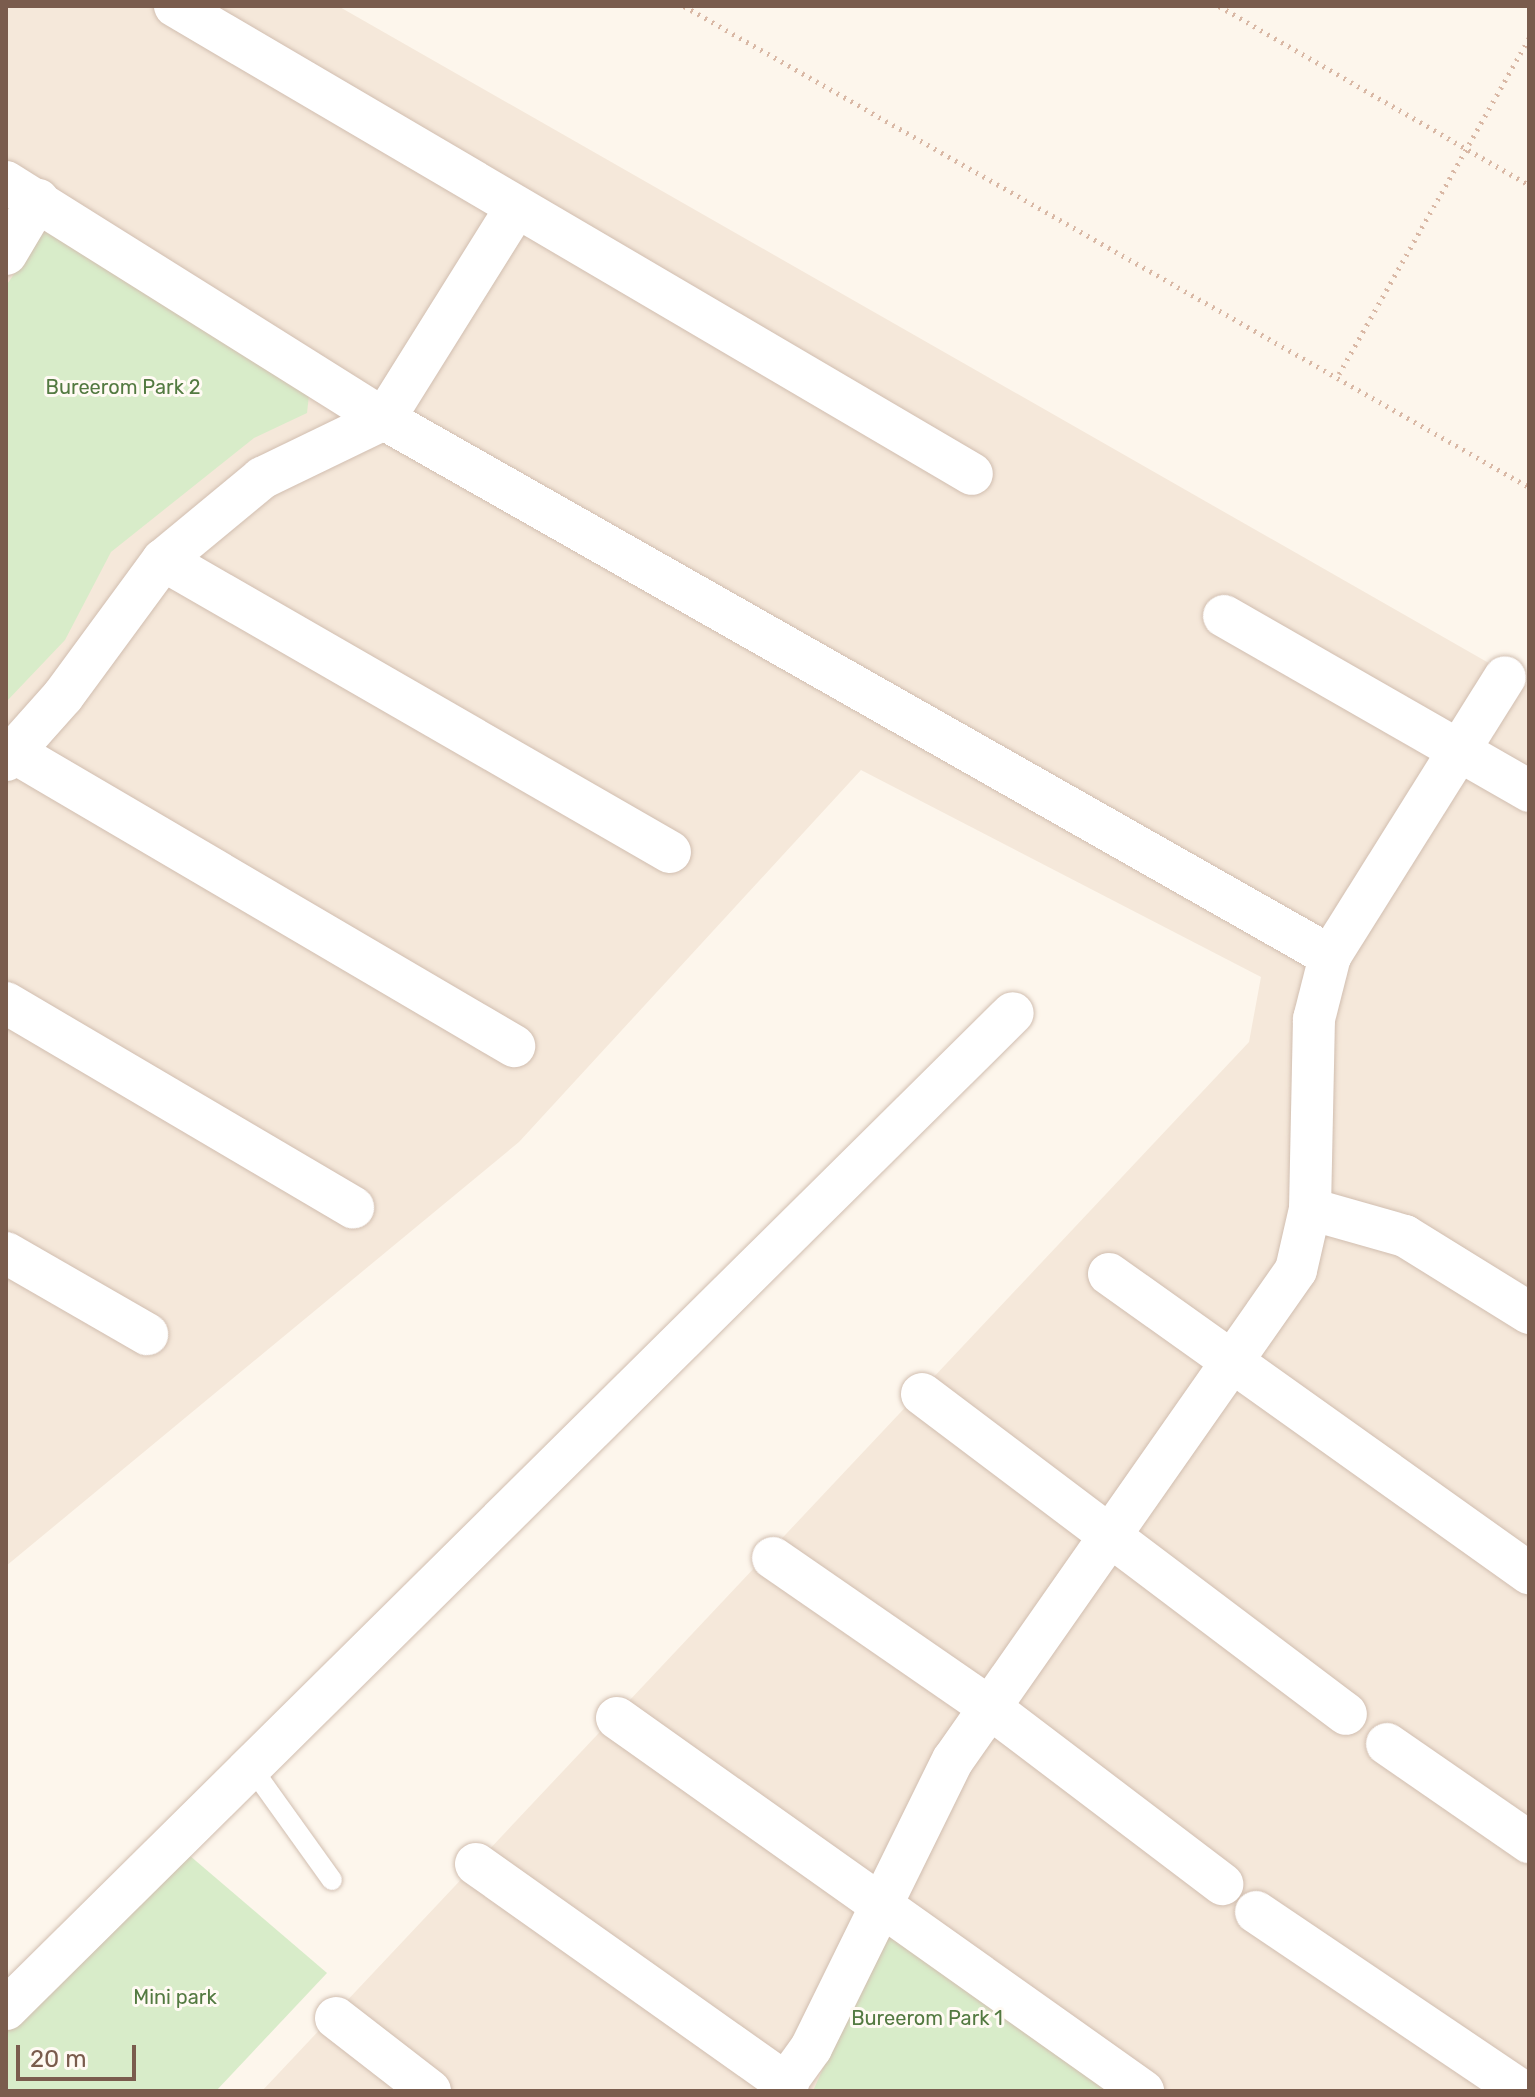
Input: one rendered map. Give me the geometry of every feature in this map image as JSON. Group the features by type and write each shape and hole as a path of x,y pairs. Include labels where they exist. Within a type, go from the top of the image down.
{"street":[{"path":"175,6 972,474"},
{"path":"6,254 22,191 384,419 886,701 1330,956"},
{"path":"514,1046 10,757 163,560 262,478 384,419 516,208"},
{"path":"163,560 670,852"},
{"path":"1224,616 1529,791"},
{"path":"476,1864 784,2088 953,1760 1111,1531 1236,1361 1296,1270 1310,1209 1309,1068 1330,956 1505,677"},
{"path":"6,1003 353,1207"},
{"path":"6,2009 1013,1013"},
{"path":"1310,1209 1405,1236 1529,1313"},
{"path":"6,1253 147,1334"},
{"path":"1109,1274 1236,1361 1529,1573"},
{"path":"922,1394 1111,1531 1346,1714"},
{"path":"773,1558 989,1707 1222,1884"},
{"path":"617,1718 1143,2091"},
{"path":"1387,1744 1529,1842"},
{"path":"1256,1912 1519,2091 1529,2083"},
{"path":"336,2018 430,2091"}],"lane":[{"path":"251,1767 332,1880"}],"path":[{"path":"684,6 1339,374 1529,487"},
{"path":"1219,6 1529,185"},
{"path":"1339,374 1529,38"}],"shaded area":[{"path":"6,6 338,6 1529,686 1529,2091 262,2091 1249,1042 1261,977 861,770 519,1142 6,1566"}],"green space":[{"name":"Bureerom Park 2","path":"53,215 311,377 307,413 254,438 111,552 65,640 6,702 6,286"},
{"name":"Mini park","path":"189,1855 327,1973 216,2091 6,2091 6,2029"},
{"name":"Bureerom Park 1","path":"896,1905 1156,2091 813,2091"}]}
